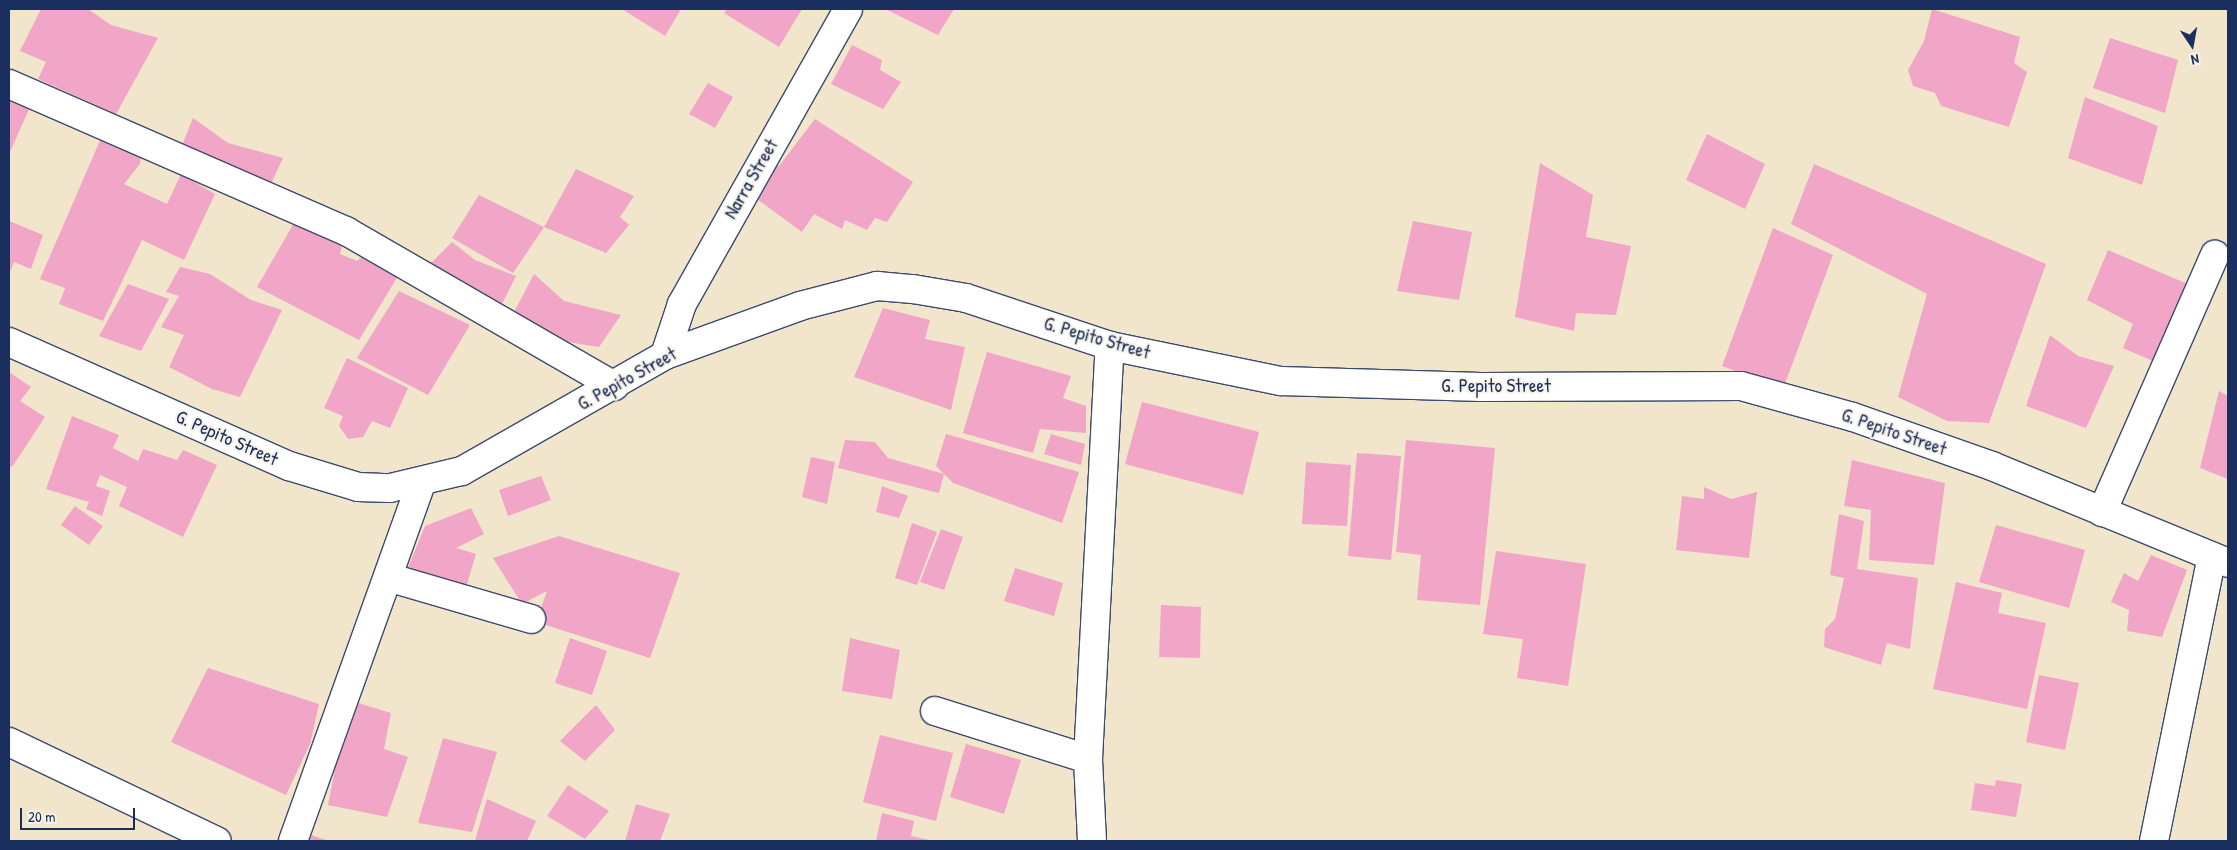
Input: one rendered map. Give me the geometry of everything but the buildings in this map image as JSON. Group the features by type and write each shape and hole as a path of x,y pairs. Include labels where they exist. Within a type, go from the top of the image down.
{"street":[{"name":"Narra Street","path":"665,354 682,304 848,9"},
{"path":"9,84 346,231 614,386"},
{"path":"2102,512 2215,256"},
{"name":"G. Pepito Street","path":"9,342 289,466 358,487 421,483 462,471 614,386 665,354 800,306 878,286 966,298 1110,346 1281,381 1481,388 1741,386 1872,424 2102,512 2220,560"},
{"path":"1092,841 1088,758 1110,346"},
{"path":"293,841 391,578 421,483"},
{"path":"2154,841 2220,560"},
{"path":"391,578 531,619"},
{"path":"935,710 1088,758"},
{"path":"9,742 217,841"}]}
